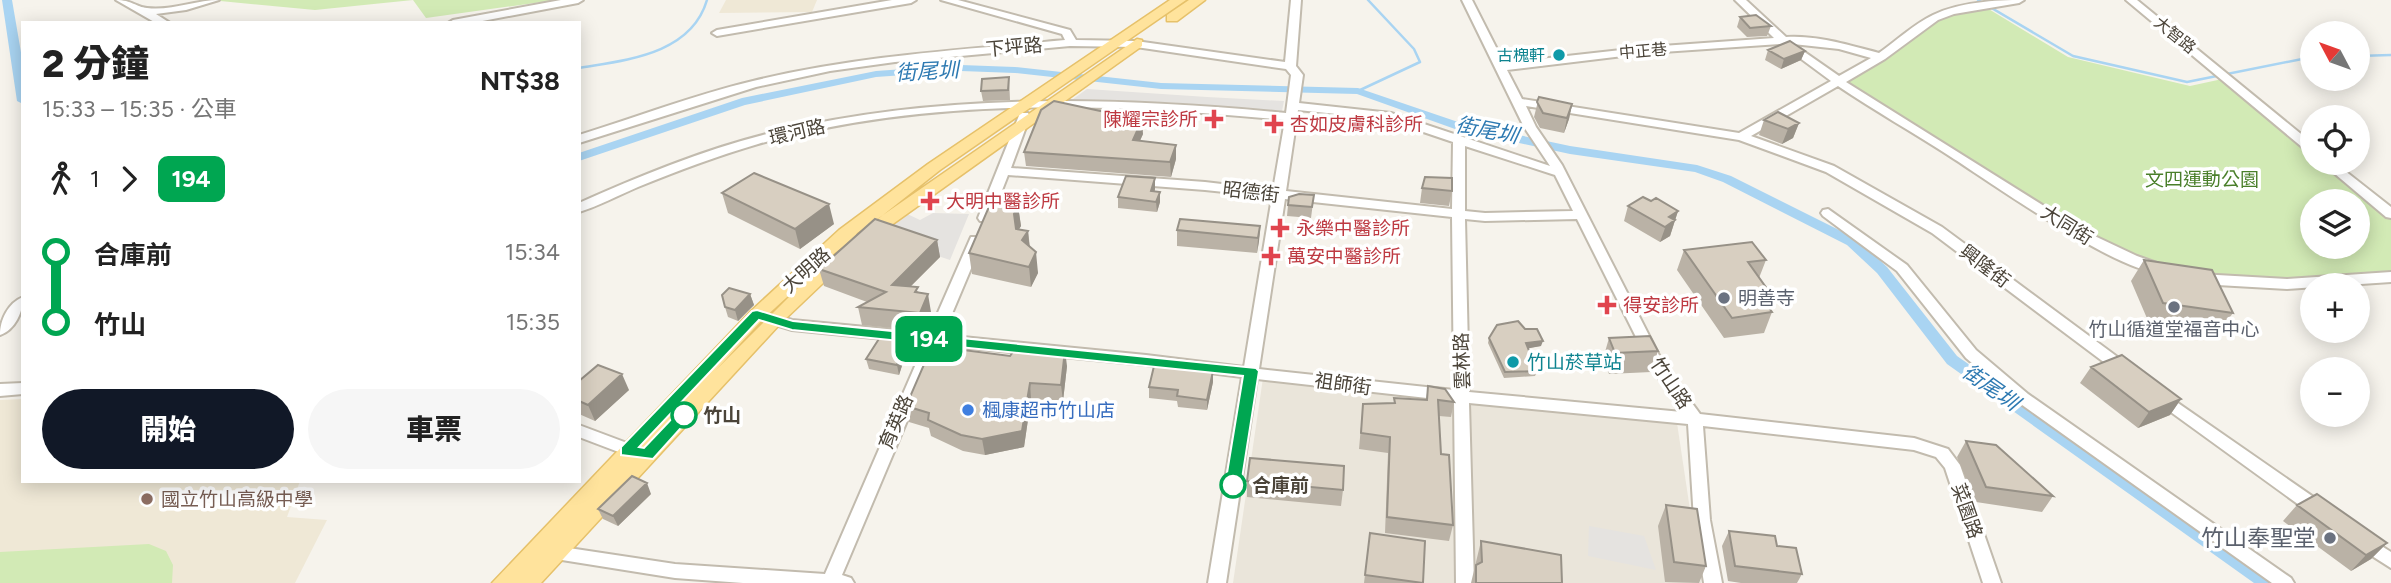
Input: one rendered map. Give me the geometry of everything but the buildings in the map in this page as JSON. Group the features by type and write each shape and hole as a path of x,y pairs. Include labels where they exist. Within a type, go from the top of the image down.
{"main road":[{"path":"1115,52 1179,0"},
{"path":"1115,52 1136,44 1198,0"},
{"name":"大明路","path":"527,583 543,552 626,451 765,317 890,215 1024,115 1054,85 1101,54 1115,52"},
{"name":"大明路","path":"1024,115 1050,106 1115,52"},
{"name":"大明路","path":"503,583 543,552 647,454 765,317"}],"street":[{"path":"121,0 161,21"},
{"path":"144,12 186,7 214,0"},
{"path":"464,21 578,0"},
{"path":"717,33 911,0"},
{"path":"946,0 1066,32 1072,43"},
{"path":"1467,0 1520,102"},
{"path":"1740,0 1759,21 1785,41"},
{"path":"1741,137 1881,57 1934,18 1987,4 2019,0"},
{"name":"大智路","path":"2131,0 2300,139"},
{"path":"1217,583 1292,111 1297,1"},
{"name":"中正巷","path":"1502,67 1648,50 1812,40 1881,57"},
{"name":"大同街","path":"1785,41 1840,81 2092,241 2123,256 2183,274 2236,283 2287,284 2391,277"},
{"name":"下坪路","path":"581,138 753,85 830,68 908,57 1072,43 1115,52"},
{"path":"1136,44 1294,71"},
{"name":"竹山路","path":"1520,102 1530,127 1557,167 1658,367 1695,419 1702,520 1713,583"},
{"name":"興隆街","path":"1520,102 1741,137 1830,169 1894,203 1937,230 2143,384 2391,562"},
{"path":"1050,106 1164,105 1387,116 1557,167"},
{"name":"育英路","path":"835,582 933,339 1006,171 1024,115"},
{"name":"環河路","path":"581,207 698,160 777,135 888,116 1024,115"},
{"name":"雲林路","path":"1459,139 1465,583"},
{"name":"昭德街","path":"1006,171 1279,194 1485,217 1579,215"},
{"path":"2344,175 2391,214"},
{"path":"1828,214 1902,268 1971,354 2023,398 2285,583"},
{"path":"0,330 21,304"},
{"name":"祖師街","path":"765,317 792,326 1251,371 1352,386 1695,419 1930,448"},
{"path":"0,390 21,388"},
{"path":"581,432 626,451 647,454"},
{"name":"菜園路","path":"1930,448 1942,453 1952,465 1992,583"},
{"path":"543,552 688,572 835,582"}],"shaded area":[{"path":"726,0 817,0 812,12 719,13"},
{"path":"1087,89 1284,101 1282,111 1165,102 1069,102"},
{"path":"903,212 920,220 933,213 969,214 950,260 875,235"},
{"path":"1263,378 1677,423 1701,583 1233,583"},
{"name":"國立竹山高級中學","path":"21,399 21,483 299,483 287,517 327,520 295,583 0,583 0,400"},
{"path":"1589,526 1644,536 1656,570 1588,556"}],"green space":[{"path":"210,0 413,0 315,10"},
{"path":"413,0 556,0 426,18"},
{"name":"文四運動公園","path":"1982,5 2068,57 2190,86 2227,78 2300,138 2300,175 2345,175 2362,189 2300,189 2300,259 2370,259 2370,196 2391,213 2391,277 2370,278 2370,273 2300,273 2300,281 2244,283 2157,268 2092,241 1844,81 1934,18"},
{"path":"149,544 166,551 173,565 172,583 0,583 0,552"}],"waterway":[{"name":"街尾圳","path":"7,0 21,88"},
{"path":"581,68 616,62 654,52 672,44 687,33 699,18 707,0"},
{"path":"1358,91 1420,62 1414,49 1368,0"},
{"path":"1978,0 2073,56 2187,82 2300,59"},
{"path":"2370,56 2391,55"},
{"name":"街尾圳","path":"581,156 742,102 876,74 961,68 1015,70 1161,86 1358,91 1455,125 1570,150 1697,169 1727,179 1852,242 1882,270 1952,360 2267,583"}],"bus line":[{"name":"194","path":"684,415 647,454 626,451 757,315 792,326 1251,371 1233,485"}],"place":[{"name":"古槐軒","path":"1559,55"},
{"name":"陳耀宗診所","path":"1214,119"},
{"name":"杏如皮膚科診所","path":"1274,124"},
{"name":"大明中醫診所","path":"930,201"},
{"name":"永樂中醫診所","path":"1280,228"},
{"name":"萬安中醫診所","path":"1271,256"},
{"name":"明善寺","path":"1724,298"},
{"name":"得安診所","path":"1607,305"},
{"name":"竹山循道堂福音中心","path":"2174,307"},
{"name":"竹山菸草站","path":"1513,362"},
{"name":"楓康超市竹山店","path":"968,410"},
{"name":"竹山","path":"684,415"},
{"name":"合庫前","path":"1233,485"},
{"name":"國立竹山高級中學","path":"147,499"},
{"name":"竹山奉聖堂","path":"2330,538"}]}
